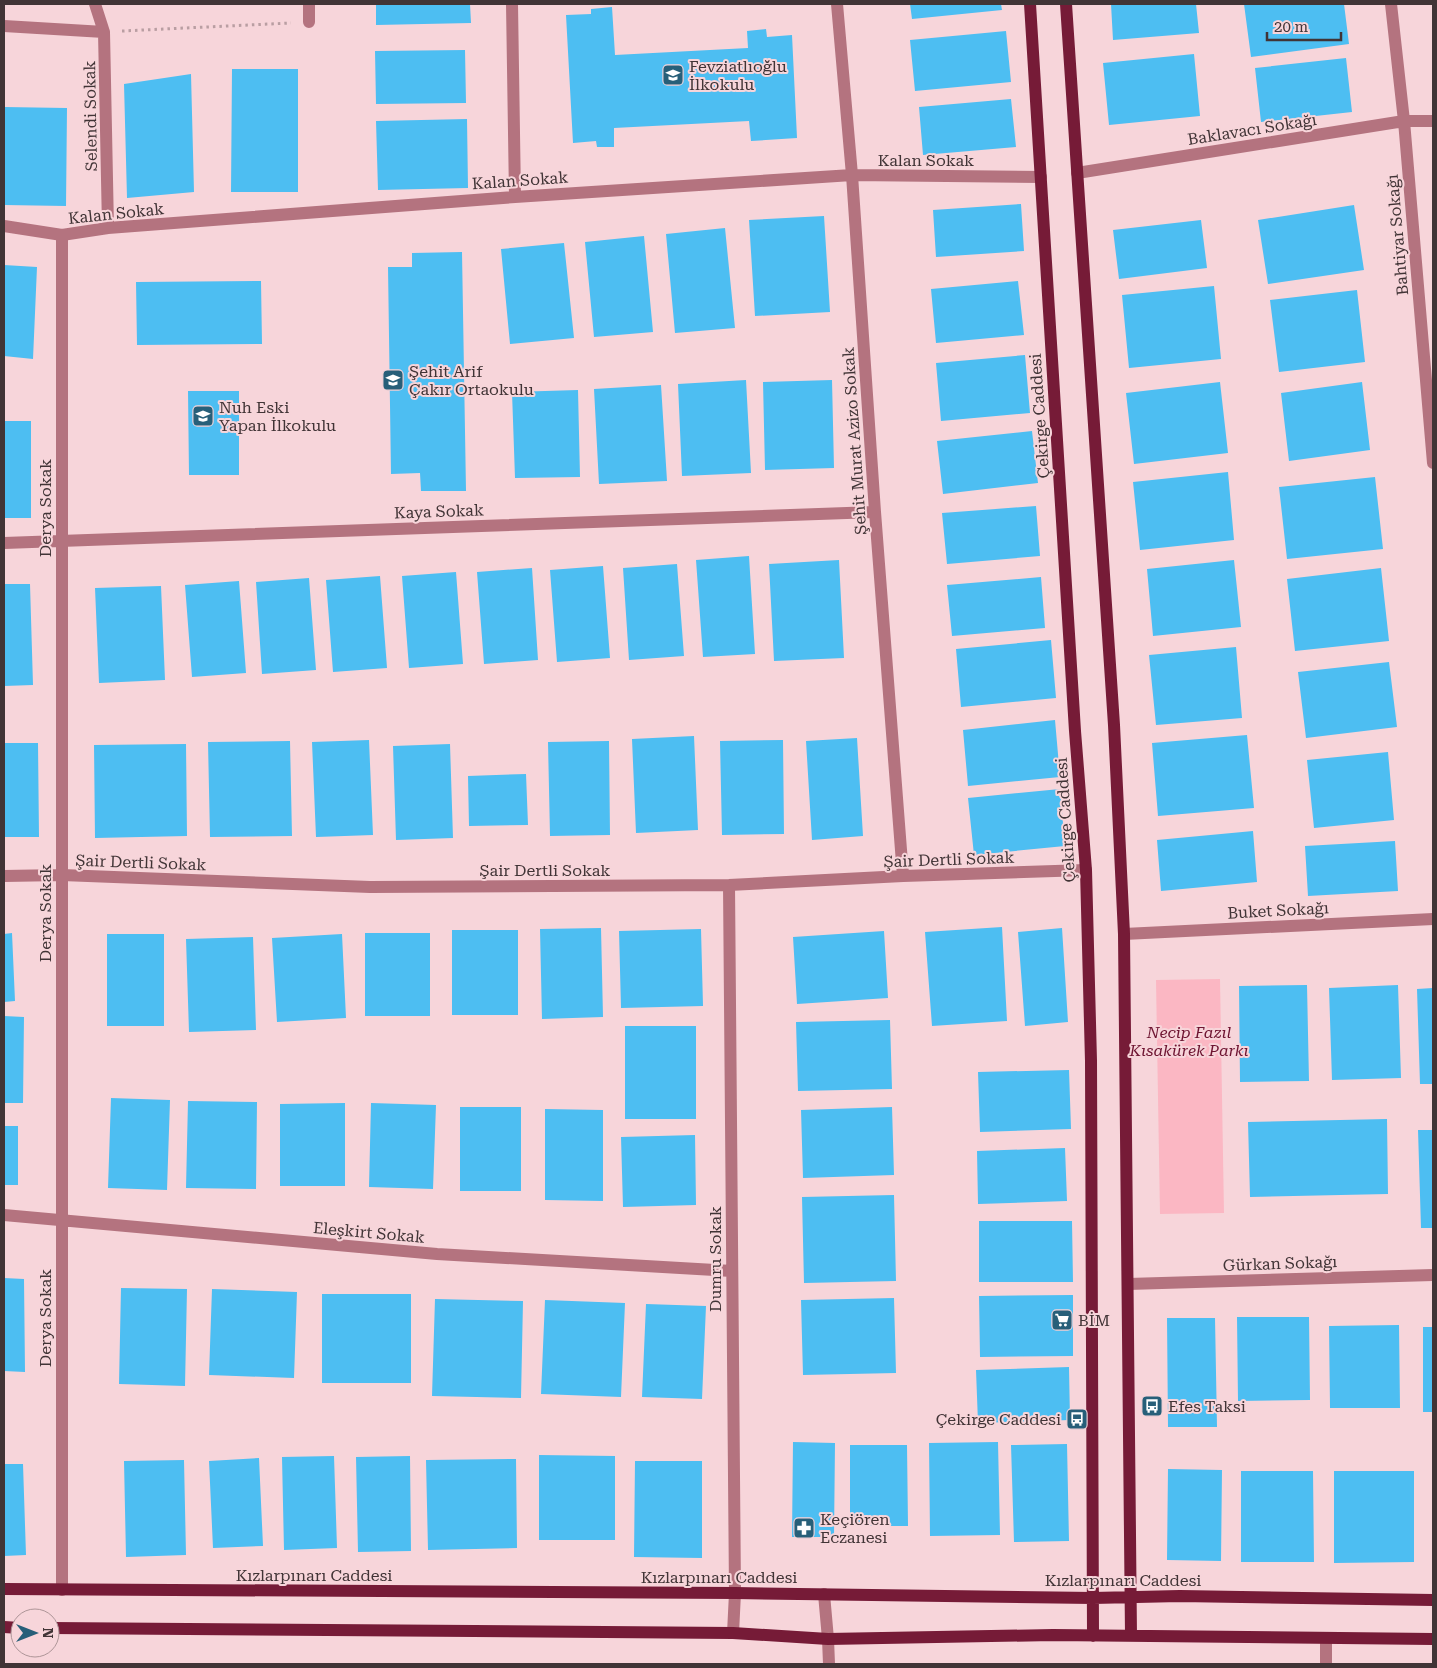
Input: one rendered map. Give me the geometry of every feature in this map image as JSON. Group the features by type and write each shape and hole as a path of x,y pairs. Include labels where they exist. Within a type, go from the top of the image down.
{"main road":[{"name":"Çekirge Caddesi","path":"1030,4 1075,731 1086,870 1091,1061 1093,1636"},
{"path":"1066,4 1114,735 1124,934 1131,1635"},
{"name":"Kızlarpınarı Caddesi","path":"4,1589 735,1593 1093,1598 1180,1596 1433,1600"},
{"path":"60,1628 733,1633 828,1639 1131,1635 1433,1639"}],"street":[{"name":"Selendi Sokak","path":"95,4 104,32 108,228"},
{"path":"309,4 310,22"},
{"path":"512,4 515,197"},
{"name":"Şehit Murat Azizo Sokak","path":"837,4 852,175 875,512 903,876"},
{"name":"Bahtiyar Sokağı","path":"1391,4 1404,122 1433,463"},
{"path":"4,26 104,32"},
{"name":"Baklavacı Sokağı","path":"1077,173 1404,122 1433,121"},
{"name":"Kalan Sokak","path":"4,226 62,235 108,228 515,197 852,175 1041,177"},
{"name":"Derya Sokak","path":"62,235 62,1590"},
{"name":"Kaya Sokak","path":"4,543 875,512"},
{"name":"Şair Dertli Sokak","path":"4,876 62,875 370,887 728,885 903,876 1086,870"},
{"name":"Dumru Sokak","path":"728,885 735,1593 733,1633"},
{"name":"Buket Sokağı","path":"1124,934 1433,918"},
{"name":"Eleşkirt Sokak","path":"4,1215 437,1254 732,1271"},
{"name":"Gürkan Sokağı","path":"1128,1284 1433,1275"},
{"path":"824,1594 829,1664"},
{"path":"1326,1639 1326,1664"}],"path":[{"path":"104,32 310,22"}],"green space":[{"name":"Necip Fazıl Kısakürek Parkı","path":"1220,979 1224,1213 1160,1214 1156,980"}],"building":[{"path":"376,4 470,4 471,23 376,25"},
{"path":"910,4 1001,4 1002,10 912,19"},
{"path":"1111,4 1196,4 1199,33 1113,40"},
{"path":"1244,4 1344,4 1349,44 1251,57"},
{"path":"612,7 615,55 748,48 747,31 766,29 767,37 792,35 797,138 751,141 749,121 614,128 614,147 597,147 596,141 573,143 566,15 591,14 591,9"},
{"path":"1006,31 1011,82 915,91 910,40"},
{"path":"465,50 466,103 376,104 375,51"},
{"path":"1194,54 1200,116 1109,125 1103,63"},
{"path":"1346,58 1352,112 1261,122 1255,68"},
{"path":"232,69 298,69 298,192 231,192"},
{"path":"191,74 194,192 127,198 124,84"},
{"path":"1011,99 1016,147 923,155 919,107"},
{"path":"4,107 67,108 66,206 4,205"},
{"path":"467,119 468,188 378,190 376,121"},
{"path":"1021,204 1024,251 936,257 933,210"},
{"path":"1354,205 1364,270 1268,284 1258,220"},
{"path":"824,216 830,312 755,316 749,220"},
{"path":"1201,220 1207,268 1119,279 1113,230"},
{"path":"725,228 735,328 675,333 666,234"},
{"path":"644,236 653,332 594,337 585,242"},
{"path":"564,243 574,338 510,344 501,249"},
{"path":"462,252 466,491 421,491 420,473 391,474 388,267 412,267 412,253"},
{"path":"4,265 37,267 33,359 4,356"},
{"path":"261,281 262,344 137,345 136,282"},
{"path":"1018,281 1024,335 936,343 931,289"},
{"path":"1214,286 1221,359 1129,368 1122,295"},
{"path":"1357,290 1365,362 1279,372 1270,300"},
{"path":"1025,355 1030,413 941,421 936,363"},
{"path":"746,380 751,473 682,476 678,384"},
{"path":"832,380 834,468 765,470 763,382"},
{"path":"1220,382 1228,453 1134,464 1126,393"},
{"path":"1362,382 1370,450 1289,461 1281,393"},
{"path":"661,385 667,481 599,484 594,389"},
{"path":"578,390 580,477 515,478 512,392"},
{"path":"188,391 239,391 239,475 189,475"},
{"path":"4,421 31,421 31,518 4,518"},
{"path":"1032,431 1038,483 943,494 937,441"},
{"path":"1228,472 1234,540 1140,550 1133,482"},
{"path":"1375,477 1383,549 1287,559 1279,487"},
{"path":"1036,506 1040,556 947,564 942,513"},
{"path":"749,556 755,654 703,657 696,560"},
{"path":"839,560 844,658 774,661 769,564"},
{"path":"1234,560 1241,627 1153,636 1147,569"},
{"path":"677,564 684,656 629,660 623,568"},
{"path":"603,566 610,658 557,662 550,570"},
{"path":"532,568 538,660 484,664 477,572"},
{"path":"1381,568 1389,641 1295,651 1287,579"},
{"path":"456,572 463,664 409,668 402,576"},
{"path":"380,576 387,668 333,672 326,580"},
{"path":"1041,577 1045,628 952,636 947,585"},
{"path":"309,578 316,670 262,674 256,582"},
{"path":"239,581 246,673 192,677 185,585"},
{"path":"4,584 30,584 33,685 4,686"},
{"path":"161,586 165,680 99,683 95,588"},
{"path":"1051,640 1056,698 961,707 956,649"},
{"path":"1236,647 1242,718 1156,725 1149,655"},
{"path":"1389,662 1397,727 1306,738 1298,672"},
{"path":"1055,720 1060,777 968,786 963,730"},
{"path":"1247,735 1254,808 1158,816 1152,743"},
{"path":"694,736 698,830 636,833 632,739"},
{"path":"857,738 863,836 812,840 806,741"},
{"path":"369,740 373,835 316,837 312,742"},
{"path":"783,740 784,834 722,835 720,741"},
{"path":"290,741 292,836 210,837 208,742"},
{"path":"609,741 610,835 550,836 548,742"},
{"path":"4,743 38,743 39,837 4,837"},
{"path":"186,744 187,836 95,838 94,745"},
{"path":"450,744 453,838 396,840 393,746"},
{"path":"1388,752 1394,820 1314,828 1307,760"},
{"path":"526,774 528,825 469,826 468,776"},
{"path":"1060,789 1065,846 974,855 968,798"},
{"path":"1253,831 1257,882 1161,891 1157,840"},
{"path":"1395,841 1398,891 1308,896 1305,846"},
{"path":"1002,927 1007,1021 932,1026 925,932"},
{"path":"601,928 603,1017 542,1019 540,929"},
{"path":"1062,928 1068,1022 1025,1026 1018,932"},
{"path":"701,929 703,1006 621,1008 619,931"},
{"path":"452,930 518,930 518,1015 452,1015"},
{"path":"884,931 888,998 797,1004 793,937"},
{"path":"12,933 15,1001 4,1002 4,934"},
{"path":"365,933 430,933 430,1016 365,1016"},
{"path":"107,934 164,934 164,1026 107,1026"},
{"path":"342,934 346,1018 277,1022 272,938"},
{"path":"253,937 256,1030 189,1032 186,939"},
{"path":"1307,985 1309,1081 1240,1082 1239,986"},
{"path":"1398,985 1401,1078 1332,1080 1329,988"},
{"path":"1433,988 1433,1084 1420,1084 1417,989"},
{"path":"4,1016 24,1017 23,1103 4,1103"},
{"path":"890,1020 892,1089 798,1091 796,1022"},
{"path":"625,1026 696,1026 696,1119 625,1119"},
{"path":"1069,1070 1071,1129 980,1132 978,1072"},
{"path":"111,1098 170,1100 167,1190 108,1188"},
{"path":"188,1101 257,1102 256,1189 186,1188"},
{"path":"345,1103 345,1186 280,1186 280,1104"},
{"path":"371,1103 436,1105 433,1189 369,1187"},
{"path":"460,1107 521,1107 521,1191 460,1191"},
{"path":"892,1107 894,1175 803,1178 801,1110"},
{"path":"545,1109 603,1110 603,1201 545,1200"},
{"path":"1387,1119 1388,1194 1250,1197 1248,1122"},
{"path":"4,1126 18,1126 18,1185 4,1185"},
{"path":"1418,1130 1433,1130 1433,1228 1421,1228"},
{"path":"695,1135 696,1205 623,1207 621,1137"},
{"path":"1065,1148 1067,1201 978,1204 977,1151"},
{"path":"894,1195 896,1281 804,1283 802,1197"},
{"path":"979,1221 1072,1221 1073,1282 979,1282"},
{"path":"4,1278 24,1279 25,1372 4,1371"},
{"path":"121,1288 187,1289 185,1386 119,1384"},
{"path":"212,1289 297,1292 294,1378 209,1375"},
{"path":"322,1294 411,1294 411,1383 322,1383"},
{"path":"1073,1295 1073,1356 980,1357 979,1296"},
{"path":"894,1298 896,1373 803,1375 801,1300"},
{"path":"435,1299 523,1301 521,1398 432,1396"},
{"path":"545,1300 625,1303 621,1397 541,1394"},
{"path":"646,1304 706,1306 702,1399 642,1397"},
{"path":"1237,1317 1309,1317 1310,1400 1238,1401"},
{"path":"1167,1318 1215,1318 1217,1427 1168,1427"},
{"path":"1399,1325 1400,1408 1330,1408 1329,1326"},
{"path":"1423,1327 1433,1327 1433,1412 1423,1412"},
{"path":"1069,1367 1070,1420 978,1423 976,1370"},
{"path":"793,1442 835,1443 834,1537 792,1537"},
{"path":"998,1442 1000,1535 930,1536 929,1443"},
{"path":"1067,1444 1069,1541 1014,1542 1011,1445"},
{"path":"850,1445 907,1445 908,1526 850,1526"},
{"path":"539,1455 615,1456 615,1540 539,1540"},
{"path":"334,1456 337,1548 284,1550 282,1457"},
{"path":"410,1456 411,1551 358,1552 356,1457"},
{"path":"259,1458 263,1546 213,1548 209,1461"},
{"path":"516,1459 517,1548 428,1550 426,1460"},
{"path":"184,1460 186,1555 126,1557 124,1461"},
{"path":"635,1461 702,1461 702,1558 634,1557"},
{"path":"4,1464 23,1464 26,1555 4,1556"},
{"path":"1168,1469 1222,1470 1221,1561 1167,1560"},
{"path":"1241,1471 1313,1471 1314,1562 1241,1562"},
{"path":"1334,1471 1414,1471 1414,1562 1334,1563"}],"place":[{"name":"Fevziatlıoğlu İlkokulu","path":"673,75"},
{"name":"Şehit Arif Çakır Ortaokulu","path":"393,380"},
{"name":"Nuh Eski Yapan İlkokulu","path":"203,416"},
{"name":"BİM","path":"1062,1320"},
{"name":"Efes Taksi","path":"1152,1406"},
{"name":"Çekirge Caddesi","path":"1077,1419"},
{"name":"Keçiören Eczanesi","path":"804,1528"}]}
